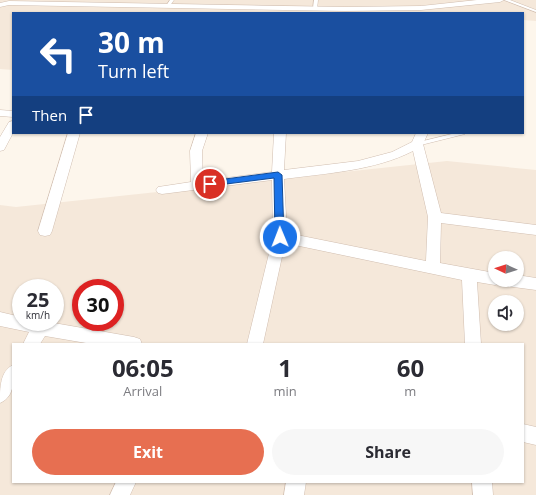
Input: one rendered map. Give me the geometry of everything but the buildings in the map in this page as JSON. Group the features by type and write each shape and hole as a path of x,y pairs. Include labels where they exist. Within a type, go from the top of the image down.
{"street":[{"path":"0,5 9,3 53,2 315,4 390,11 460,2 500,0"},
{"path":"163,12 170,3"},
{"path":"0,113 12,114"},
{"path":"0,147 12,126"},
{"path":"45,231 74,134"},
{"path":"197,186 196,156 199,136 201,134"},
{"path":"255,343 280,237 278,175 280,134"},
{"path":"162,190 358,165 396,155 419,138 435,217 433,268"},
{"path":"435,217 536,230"},
{"path":"280,237 488,278"},
{"path":"469,275 473,343"},
{"path":"524,282 536,284"},
{"path":"0,319 12,322"},
{"path":"32,343 39,331"},
{"path":"58,331 128,343"},
{"path":"0,394 12,375"},
{"path":"524,433 536,436"},
{"path":"120,495 126,483"},
{"path":"294,495 296,483"},
{"path":"482,483 483,495"}],"lane":[{"path":"506,0 536,11"},
{"path":"419,138 454,134"}],"shaded area":[{"path":"0,0 536,0 536,21 524,20 524,12 12,12 12,70 0,69"},
{"path":"447,161 536,170 536,495 0,495 0,205 16,207"}],"route":[{"path":"210,184 278,175 280,237"}]}
